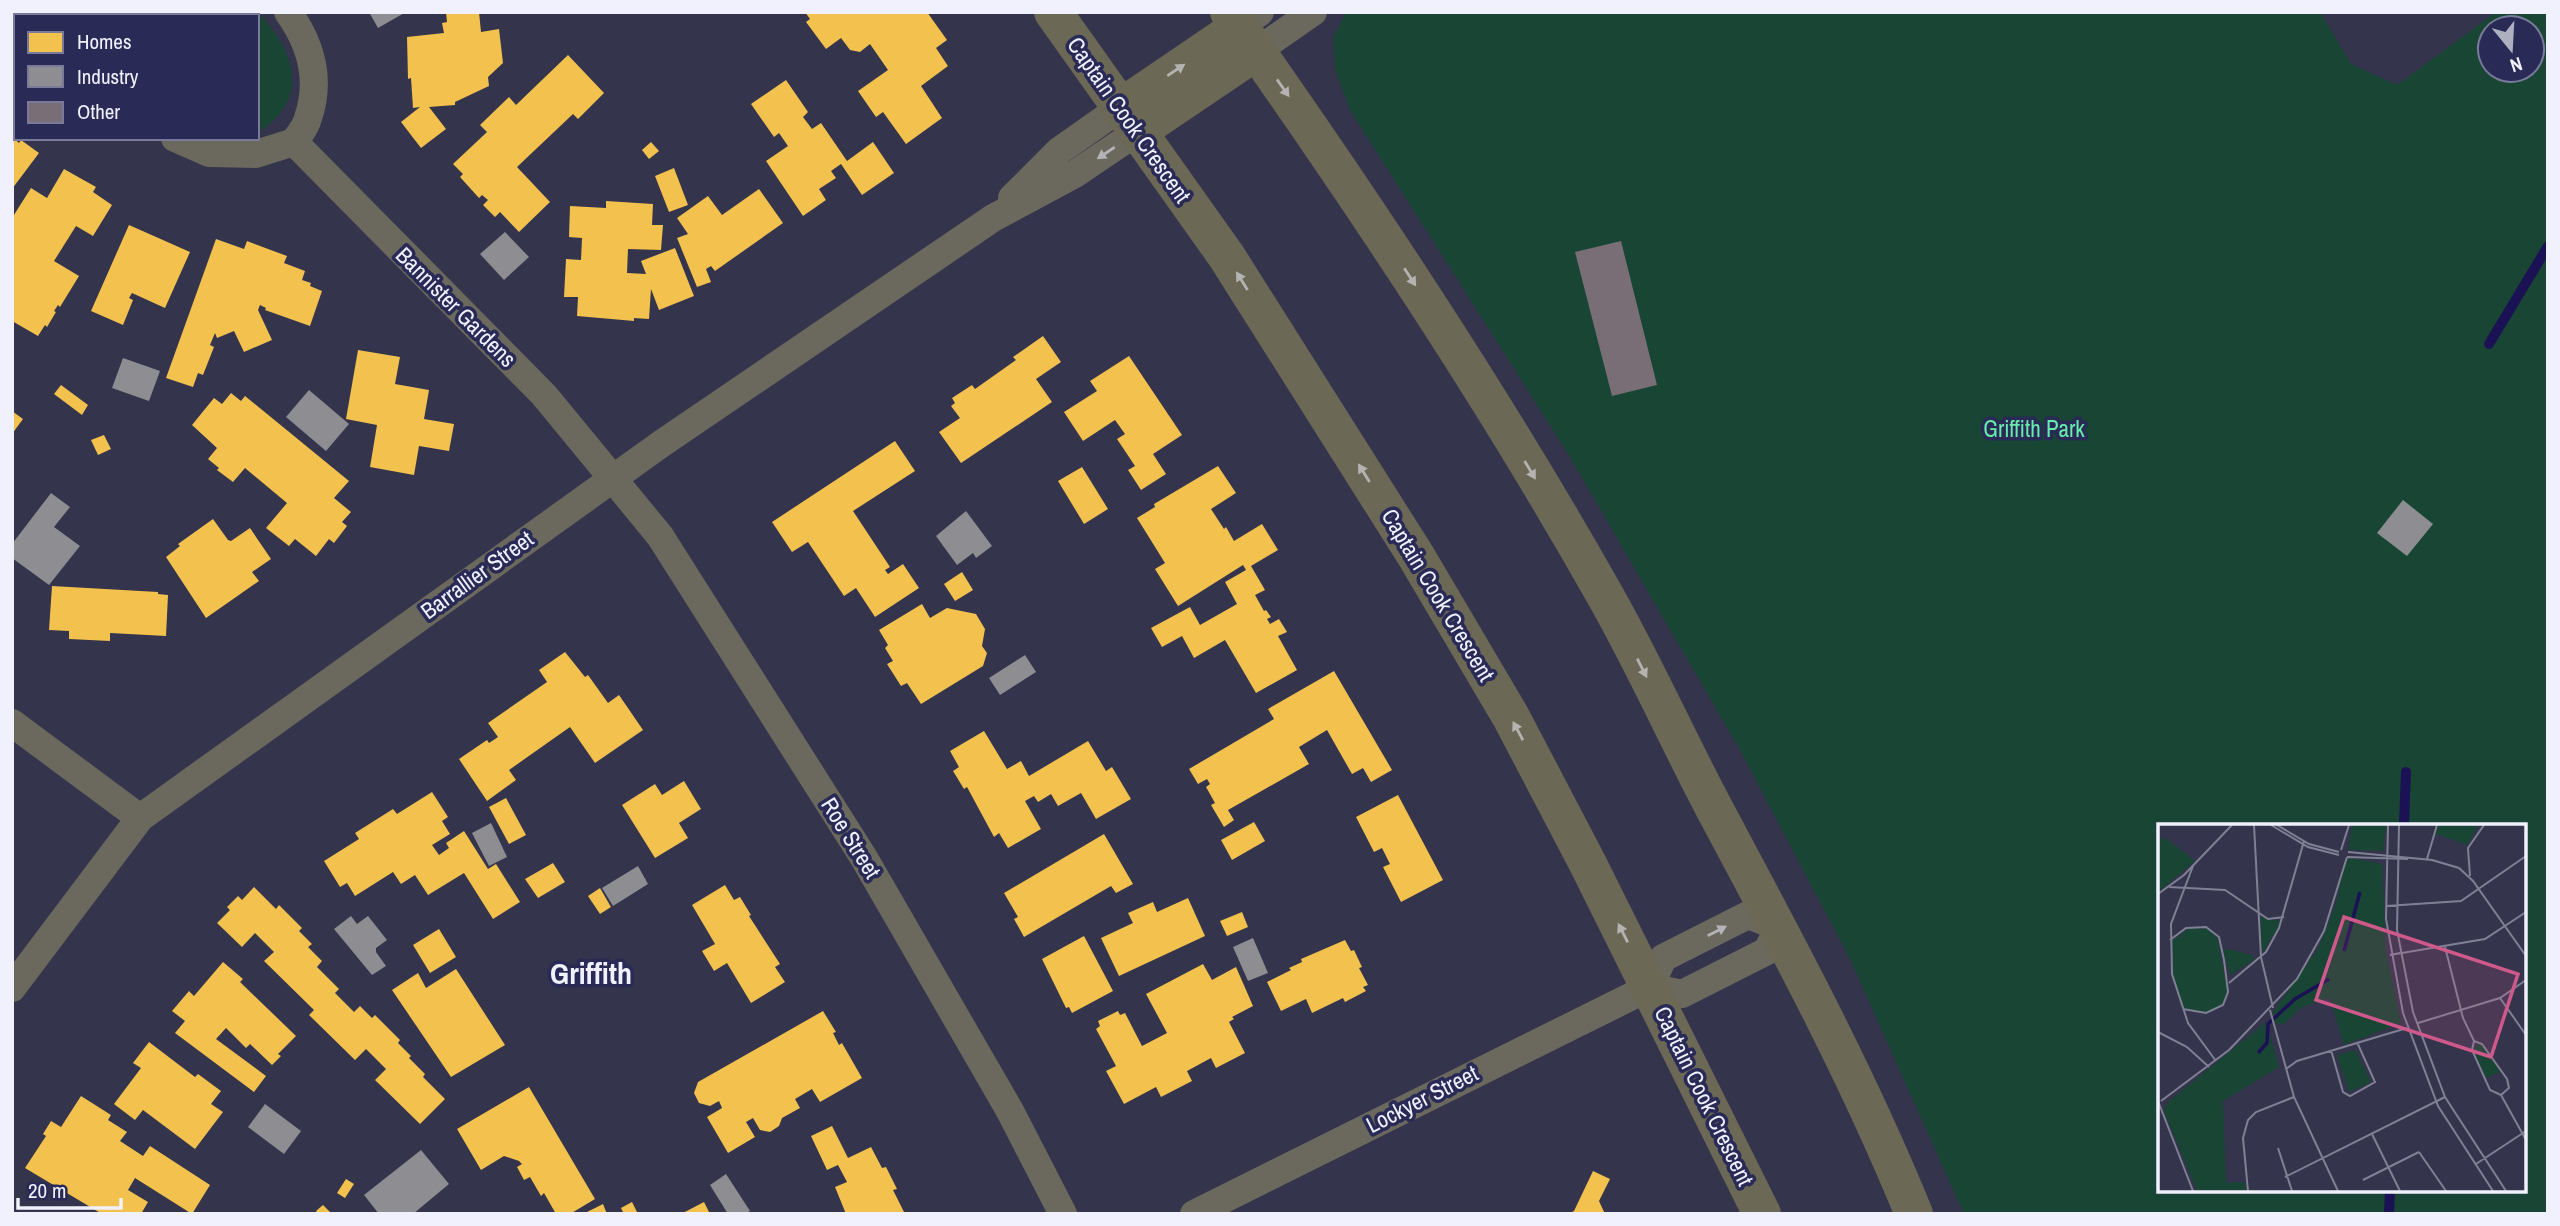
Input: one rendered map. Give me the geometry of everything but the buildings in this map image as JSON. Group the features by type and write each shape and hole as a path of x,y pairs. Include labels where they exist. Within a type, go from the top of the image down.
{"main road":[{"name":"Captain Cook Crescent","path":"1053,12 1227,257 1416,556 1511,717 1650,987 1762,1214"},
{"path":"1128,120 1246,26 1496,412 1607,599 1779,927 1886,1144 1914,1214"}],"street":[{"path":"180,140 209,153 256,154 294,142 308,121 314,89 308,45 289,12"},
{"path":"1246,26 1313,12"},
{"name":"Barrallier Street","path":"12,988 140,818 612,478 993,218 1059,150 1128,120"},
{"name":"Bannister Gardens","path":"294,142 544,395 612,478"},
{"name":"Roe Street","path":"612,478 660,536 864,858 1010,1111 1063,1214"},
{"path":"12,723 140,818"},
{"path":"1748,915 1779,927 1767,951 1682,994 1650,987 1663,958 1748,915"},
{"name":"Lockyer Street","path":"1194,1214 1650,987"}],"green space":[{"path":"32,12 258,12 271,27 288,59 292,74 291,90 286,105 259,131 259,14"},
{"name":"Griffith Park","path":"1346,12 2320,12 2351,64 2397,85 2476,27 2476,84 2546,84 2546,14 2493,14 2548,12 2548,1214 1964,1214 1850,959 1740,750 1570,457 1350,110 1335,70 1333,38"}],"waterway":[{"path":"2489,344 2548,246"},
{"path":"2404,824 2406,772"},
{"path":"2389,1214 2390,1191"}],"district":[{"name":"Griffith","path":"591,974"}]}
